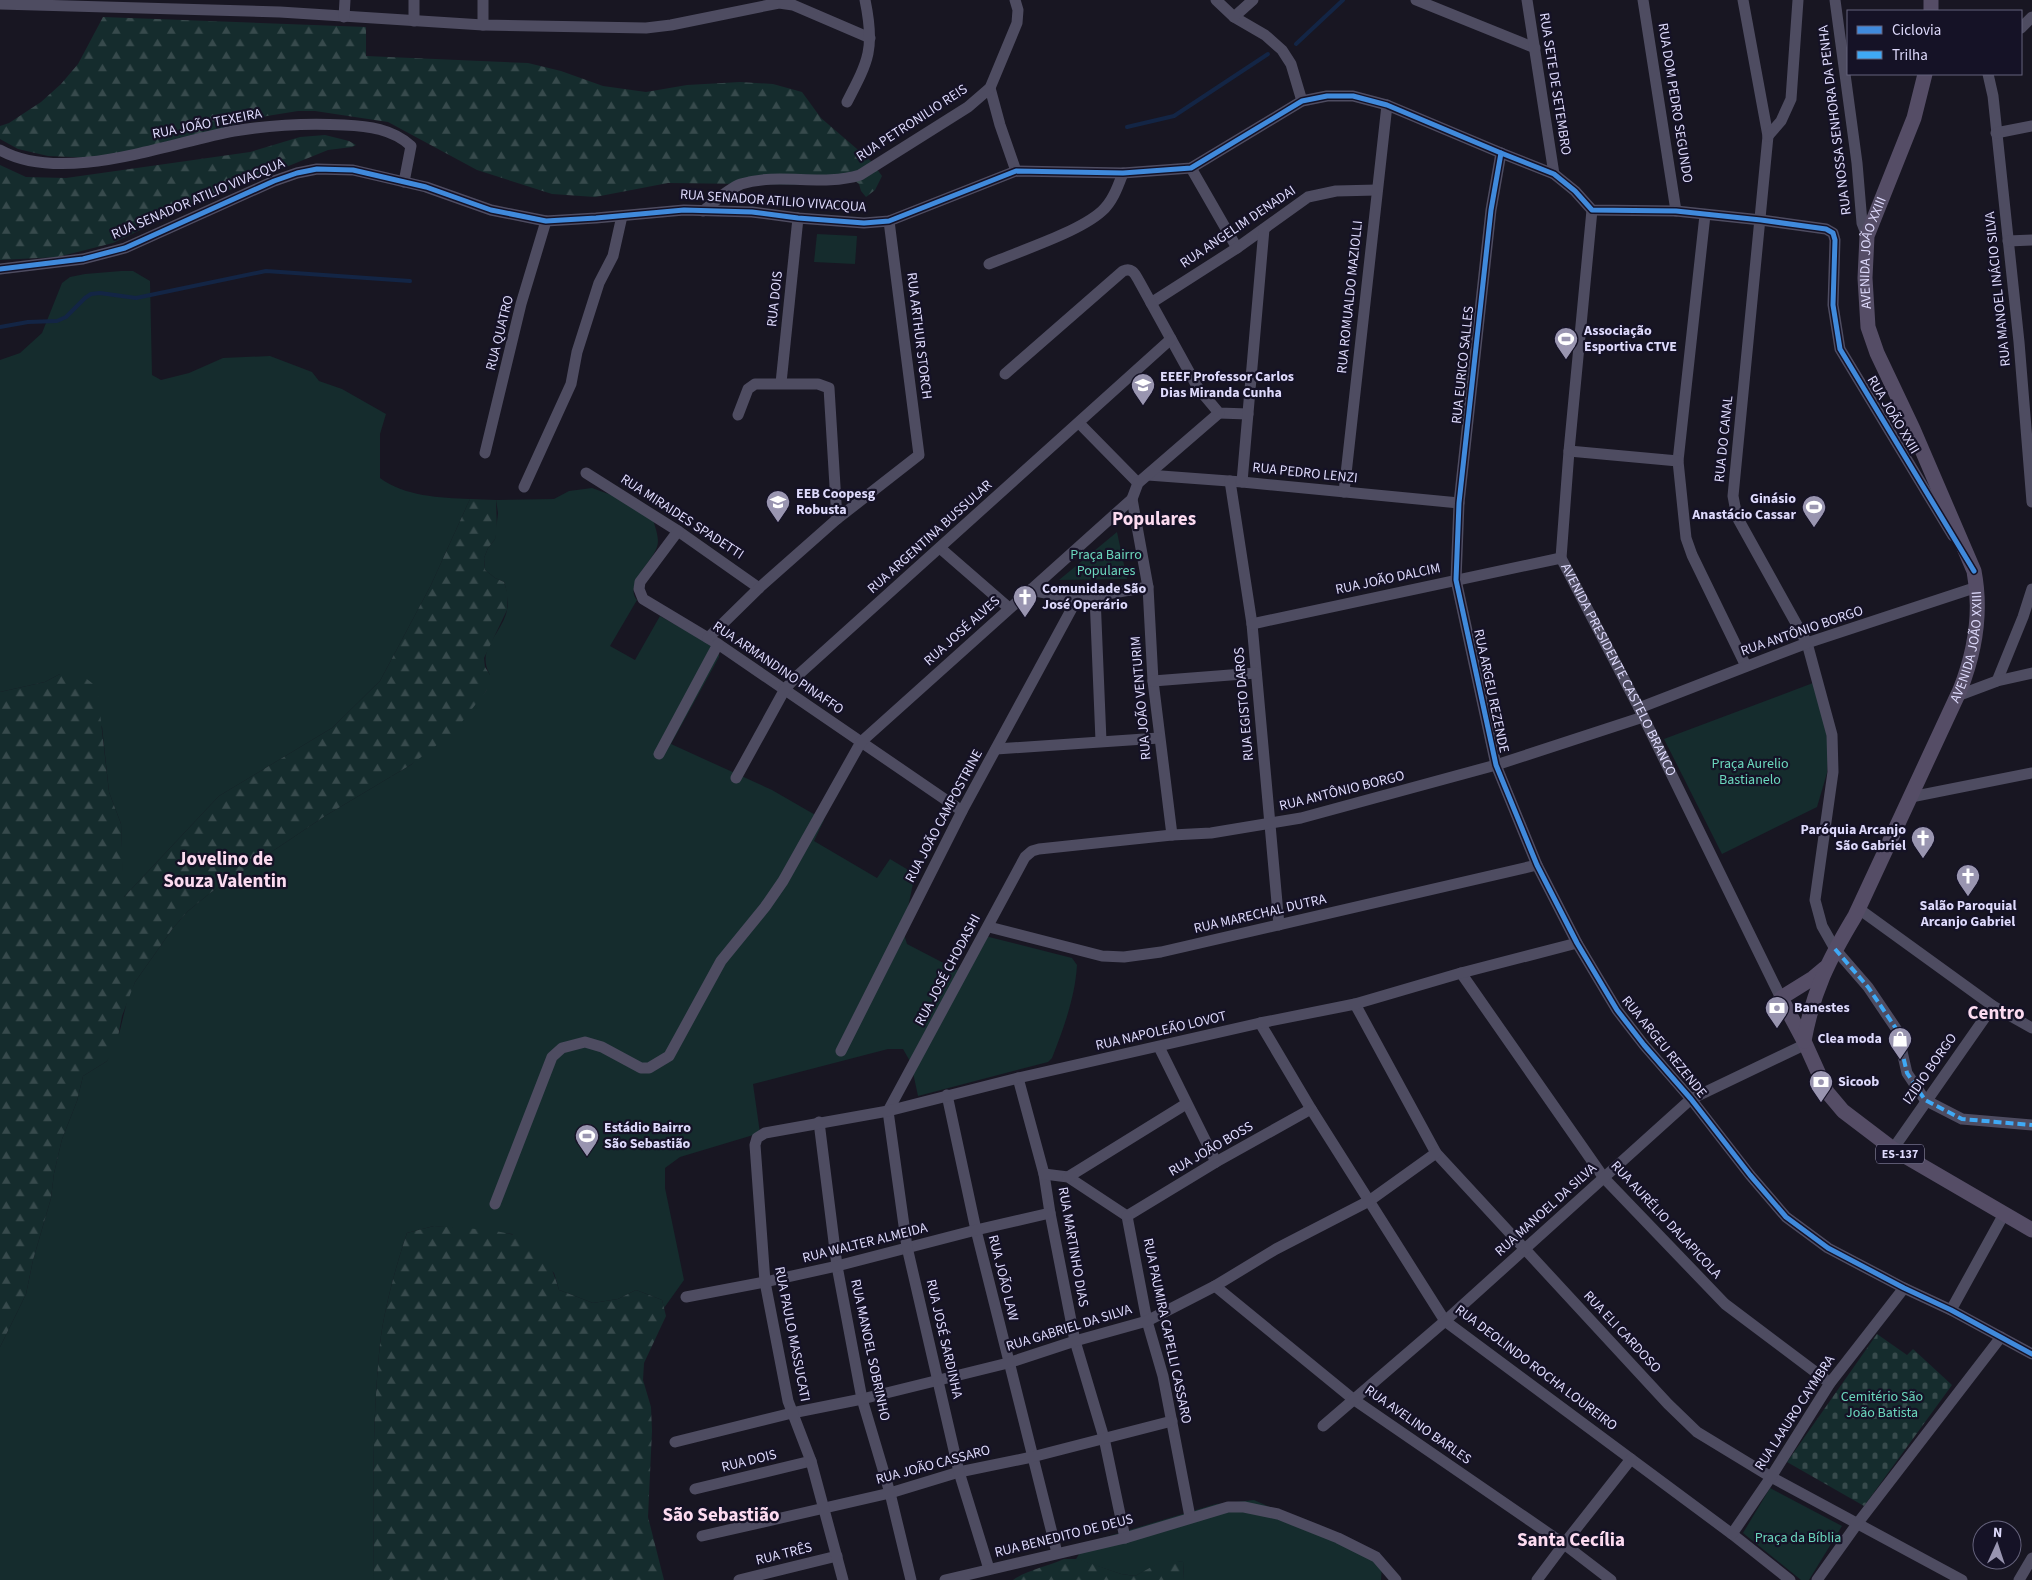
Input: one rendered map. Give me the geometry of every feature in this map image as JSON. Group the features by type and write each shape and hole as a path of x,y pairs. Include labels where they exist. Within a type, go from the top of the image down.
{"main road":[{"name":"AVENIDA JOÃO XXIII","path":"1805,1042 1812,1001 1835,949 1859,909 1957,696 1970,666 1977,626 1977,588 1974,571 1913,429 1880,360 1868,327 1865,278 1867,236 1914,118 1925,75"},
{"path":"1781,998 1827,967"},
{"name":"AVENIDA PRESIDENTE CASTELO BRANCO","path":"1781,998 1805,1042"},
{"name":"ES-137","path":"1805,1042 1827,1092 1843,1111 1892,1149 2032,1230"}],"street":[{"path":"280,0 280,12"},
{"path":"344,17 345,0"},
{"path":"414,0 414,21"},
{"path":"483,0 483,25"},
{"path":"847,102 867,64 870,38 865,0"},
{"name":"RUA PETRONILIO REIS","path":"703,210 739,185 747,183 770,179 843,179 860,175 968,107 990,88 1017,23 1018,10 1014,0"},
{"path":"1216,0 1234,17 1265,35 1282,50 1291,64 1302,102"},
{"path":"1234,17 1253,0"},
{"path":"1416,0 1535,48"},
{"name":"RUA SETE DE SETEMBRO","path":"1527,0 1554,174"},
{"name":"RUA DOM PEDRO SEGUNDO","path":"1643,0 1676,212"},
{"name":"RUA DO CANAL","path":"1743,0 1768,136 1733,496 1734,508 1737,517 1807,644 1832,744 1833,772 1815,900 1822,926 1835,949 1868,987 1897,1030 1906,1073 1925,1100"},
{"path":"1768,136 1781,121 1791,100 1798,0"},
{"name":"RUA NOSSA SENHORA DA PENHA","path":"1835,0 1857,164 1862,224 1867,236"},
{"path":"0,4 212,5 344,17 483,25 657,28 764,4 779,3 793,5 870,38"},
{"path":"2022,27 2032,16"},
{"name":"RUA MANOEL INÁCIO SILVA","path":"1988,75 1993,96 2020,342 2030,451 2032,502"},
{"path":"990,88 1000,125 1016,171"},
{"name":"RUA SENADOR ATILIO VIVACQUA","path":"0,269 83,259 125,248 274,181 297,173 332,168 353,170 426,187 491,210 546,221 622,216 669,210 703,210 752,212 864,223 888,221 1016,171 1123,173 1191,168 1302,102 1327,96 1353,96 1387,105 1554,174 1575,191 1592,210"},
{"name":"RUA ROMUALDO MAZIOLLI","path":"1344,492 1387,105"},
{"name":"RUA JOÃO TEXEIRA","path":"0,150 30,160 78,163 117,158 236,131 294,124 358,126 386,131 405,140 411,146 404,182"},
{"path":"1996,133 2032,126"},
{"name":"RUA EURICO SALLES","path":"1456,580 1459,503 1491,210 1501,153"},
{"path":"1191,168 1237,248"},
{"path":"989,264 1055,237 1097,214 1113,198 1123,173"},
{"name":"RUA ANGELIM DENADAI","path":"1151,303 1237,248 1308,197 1336,191 1377,190"},
{"path":"1592,210 1676,212 1761,220"},
{"name":"AVENIDA PRESIDENTE CASTELO BRANCO","path":"1592,210 1569,451 1561,558 1641,712 1781,998"},
{"path":"1705,215 1678,460 1686,538 1692,555 1746,666"},
{"path":"524,487 571,384 577,352 599,283 613,256 622,216"},
{"name":"RUA DOIS","path":"781,383 798,218"},
{"name":"RUA JOÃO XXIII","path":"1761,220 1826,229 1833,233 1836,257 1833,305 1840,349 1974,571"},
{"name":"RUA QUATRO","path":"485,453 521,304 546,221"},
{"name":"RUA ARTHUR STORCH","path":"837,519 919,454 888,221"},
{"path":"1242,482 1264,229"},
{"path":"2008,241 2032,240"},
{"path":"1005,374 1123,271 1132,270 1198,388 1219,413"},
{"name":"RUA ARGENTINA BUSSULAR","path":"736,778 786,689 797,676 1171,339"},
{"path":"2020,342 2032,340"},
{"path":"708,638 759,588 837,519 829,388 818,384 759,383 751,387 738,414"},
{"path":"1079,422 1138,483 1219,413 1248,414"},
{"path":"1569,451 1678,460"},
{"name":"RUA MIRAIDES SPADETTI","path":"586,473 678,531 759,588"},
{"name":"RUA PEDRO LENZI","path":"1148,475 1459,503"},
{"name":"RUA EGISTO DAROS","path":"1230,481 1252,624 1279,925"},
{"name":"RUA JOSÉ ALVES","path":"495,1204 552,1057 562,1048 585,1042 602,1047 641,1068 649,1068 669,1056 720,961 765,907 783,881 861,742 1132,499 1138,483"},
{"name":"RUA JOÃO VENTURIM","path":"1132,499 1148,587 1153,682 1172,835"},
{"name":"RUA ARMANDINO PINAFFO","path":"678,531 640,582 640,594 648,602 718,644 786,689 962,811"},
{"path":"940,548 1009,608"},
{"name":"RUA JOÃO DALCIM","path":"1252,624 1561,558"},
{"name":"RUA ARGEU REZENDE","path":"1456,580 1496,765 1537,865 1577,943 1617,1010 1786,1217 1828,1248 1904,1288 1951,1310 2032,1354"},
{"path":"1030,590 1077,599 1148,587"},
{"name":"RUA ANTÔNIO BORGO","path":"1039,849 1172,835 1211,833 1270,824 1301,818 1496,765 1641,712 1746,666 1977,588"},
{"path":"1996,681 2024,617 2032,589"},
{"path":"1095,596 1101,741"},
{"name":"RUA JOÃO CAMPOSTRINE","path":"841,1050 962,811 1077,599"},
{"path":"659,754 718,644"},
{"path":"1153,682 1256,673"},
{"path":"1957,696 1996,681 2032,673"},
{"path":"996,750 1159,738"},
{"path":"1911,797 2032,773"},
{"name":"RUA JOSÉ CHODASHI","path":"888,1111 989,927 1025,857 1032,851 1039,849"},
{"name":"RUA MARECHAL DUTRA","path":"989,927 1102,956 1124,957 1160,952 1537,865"},
{"path":"1859,909 1993,1006 2032,1028"},
{"name":"RUA NAPOLEÃO LOVOT","path":"755,1145 757,1138 765,1133 888,1111 1018,1078 1260,1023 1356,1004 1461,973 1577,943"},
{"name":"RUA AURÉLIO DALAPICOLA","path":"1461,973 1604,1178 1725,1304 1830,1383"},
{"name":"RUA ELI CARDOSO","path":"1356,1004 1436,1153 1668,1404 1697,1432 1771,1477 1962,1580"},
{"name":"IZIDIO BORGO","path":"1892,1149 1993,1006"},
{"name":"RUA DEOLINDO ROCHA LOUREIRO","path":"1260,1023 1311,1109 1445,1321 1732,1534 1790,1580"},
{"name":"RUA MANOEL DA SILVA","path":"1323,1426 1445,1321 1691,1099 1805,1042"},
{"path":"1159,1047 1216,1162"},
{"name":"RUA MARTINHO DIAS","path":"1018,1078 1044,1174 1075,1341 1104,1438 1125,1538"},
{"name":"RUA JOÃO LAW","path":"947,1095 976,1230 1057,1553"},
{"path":"1925,1100 1962,1119 2032,1125"},
{"path":"1068,1177 1186,1104"},
{"name":"RUA JOÃO BOSS","path":"1127,1216 1216,1162 1311,1109"},
{"name":"RUA JOSÉ SARDINHA","path":"888,1111 908,1247 959,1472 989,1569"},
{"name":"RUA MANOEL SOBRINHO","path":"819,1122 837,1266 862,1400 890,1493 911,1580"},
{"name":"RUA PAULO MASSUCATI","path":"755,1145 765,1282 786,1391 792,1413 811,1461 844,1580"},
{"name":"RUA GABRIEL DA SILVA","path":"675,1442 792,1413 862,1400 1008,1363 1075,1341 1147,1321 1215,1286 1276,1249 1369,1201 1436,1153"},
{"path":"1044,1174 1068,1177 1127,1216"},
{"name":"RUA WALTER ALMEIDA","path":"686,1297 837,1266 1050,1213"},
{"path":"1951,1310 2004,1214"},
{"name":"RUA PAUMIRA CAPELLI CASSARO","path":"1127,1216 1147,1321 1164,1376 1190,1517"},
{"name":"RUA AVELINO BARLES","path":"1215,1286 1353,1399 1564,1544 1611,1580"},
{"name":"RUA LAAURO CAYMBRA","path":"1732,1534 1771,1477 1830,1383 1904,1288"},
{"path":"1817,1580 1857,1524 2001,1337"},
{"name":"RUA JOÃO CASSARO","path":"702,1536 890,1493 959,1472 1032,1457 1172,1421"},
{"path":"1537,1580 1631,1459"},
{"name":"RUA DOIS","path":"695,1489 811,1461"},
{"name":"RUA BENEDITO DE DEUS","path":"945,1580 1125,1538 1228,1507 1278,1514 1338,1538 1376,1557 1396,1580"},
{"name":"RUA TRÊS","path":"739,1580 837,1556"},
{"path":"2019,1580 2032,1558"}],"green space":[{"path":"103,17 366,27 366,56 528,63 561,71 603,86 646,92 687,85 740,82 773,84 802,92 821,118 871,161 882,176 875,190 866,197 861,191 859,184 854,180 827,185 668,183 595,197 552,194 477,170 388,122 315,111 298,111 267,116 154,146 95,158 48,156 18,149 0,139 0,126 9,123 41,102 61,84 78,64"},
{"path":"325,135 349,141 356,145 328,150 200,202 113,243 58,257 0,260 0,165 26,177 66,178 250,152 300,137"},
{"path":"817,234 857,236 855,264 814,262"},
{"path":"133,271 150,281 152,375 161,380 189,373 223,358 270,356 312,372 319,381 342,389 386,414 380,434 380,478 400,489 423,495 470,499 431,585 380,681 332,728 219,796 123,898 121,824 109,792 102,727 60,674 45,682 0,692 0,360 20,353 42,333 62,283 70,277"},
{"path":"592,488 614,496 653,519 658,537 658,544 654,553 636,581 634,594 637,600 610,646 635,660 660,616 719,649 719,657 671,744 772,790 824,820 814,841 877,878 890,859 915,874 903,931 907,944 957,970 985,936 1072,958 1077,965 1074,989 1065,1024 1052,1058 1048,1062 918,1096 911,1063 903,1049 888,1049 753,1084 760,1133 680,1157 665,1168 665,1188 684,1280 664,1308 662,1300 636,1290 618,1299 593,1303 559,1290 554,1273 512,1234 434,1226 407,1233 384,1317 377,1373 373,1491 374,1580 0,1580 0,1347 26,1294 33,1260 51,1198 54,1173 62,1139 77,1101 83,1076 107,1061 120,1030 128,997 135,982 173,928 188,911 210,893 325,816 412,764 486,691 490,675 486,666 487,650 504,619 508,603 504,582 485,570 484,558 488,548 495,539 498,513 496,500 554,499 569,491"},
{"path":"470,499 496,500 497,530 495,539 488,548 484,558 485,570 504,582 508,595 507,610 484,658 485,667 490,675 490,682 486,691 454,732 412,764 325,816 210,893 188,911 173,928 135,982 122,1016 116,1047 107,1061 83,1076 77,1101 62,1139 54,1173 51,1198 33,1260 26,1294 0,1347 0,692 45,682 60,674 83,676 97,687 109,792 121,824 124,897 219,796 332,728 380,681 431,585"},
{"name":"Praça Bairro Populares","path":"1117,532 1127,579 1059,580"},
{"name":"Praça Aurelio Bastianelo","path":"1813,683 1830,737 1827,773 1817,807 1722,854 1664,739"},
{"path":"434,1226 470,1228 510,1234 530,1241 545,1257 559,1290 593,1303 618,1299 636,1290 662,1300 666,1316 644,1363 643,1380 651,1407 652,1431 648,1517 664,1580 374,1580 374,1432 377,1373 384,1317 407,1233"},
{"name":"Cemitério São João Batista","path":"1877,1334 1907,1355 1913,1349 1952,1385 1864,1506 1787,1462"},
{"name":"Praça da Bíblia","path":"1770,1488 1842,1526 1809,1580 1801,1580 1743,1533"},
{"path":"1254,1500 1314,1527 1382,1565 1381,1580 1184,1580 1183,1562 1166,1560 1135,1576 1121,1574 1076,1559 1086,1543 1216,1504"},
{"path":"1064,1559 1078,1559 1121,1574 1135,1576 1166,1559 1183,1562 1184,1580 1013,1580 1025,1573"}],"waterway":[{"path":"1296,44 1343,0"},
{"path":"1127,127 1174,116 1268,54"},
{"path":"0,327 28,322 57,321 66,317 91,294 100,293 136,298 266,271 410,281"}],"marked path":[{"path":"1835,949 1868,987 1897,1030 1907,1073 1925,1100 1962,1119 2032,1125"}],"cycle path":[{"path":"0,269 83,259 125,248 274,181 297,173 317,169 353,170 426,187 491,210 546,221 684,210 752,212 864,223 889,221 1016,171 1123,173 1191,168 1302,101 1327,96 1353,96 1387,105 1554,174 1575,191 1592,210 1676,211 1826,229 1833,233 1835,240 1833,305 1840,349 1974,571"},
{"path":"1501,153 1491,210 1459,503 1456,580 1496,765 1537,865 1577,943 1617,1010 1786,1217 1828,1248 1904,1288 1951,1310 2032,1354"}],"place":[{"name":"Associação Esportiva CTVE","path":"1566,360"},
{"name":"EEEF Professor Carlos Dias Miranda Cunha","path":"1143,406"},
{"name":"EEB Coopesg Robusta","path":"778,523"},
{"name":"Ginásio Anastácio Cassar","path":"1814,528"},
{"name":"Comunidade São José Operário","path":"1025,618"},
{"name":"Paróquia Arcanjo São Gabriel","path":"1923,859"},
{"name":"Salão Paroquial Arcanjo Gabriel","path":"1968,897"},
{"name":"Banestes","path":"1777,1029"},
{"name":"Clea moda","path":"1900,1060"},
{"name":"Sicoob","path":"1821,1103"},
{"name":"Estádio Bairro São Sebastião","path":"587,1157"}],"district":[{"name":"Populares","path":"1154,519"},
{"name":"Jovelino de Souza Valentin","path":"225,870"},
{"name":"Centro","path":"1996,1013"},
{"name":"São Sebastião","path":"721,1515"},
{"name":"Santa Cecília","path":"1571,1540"}]}
